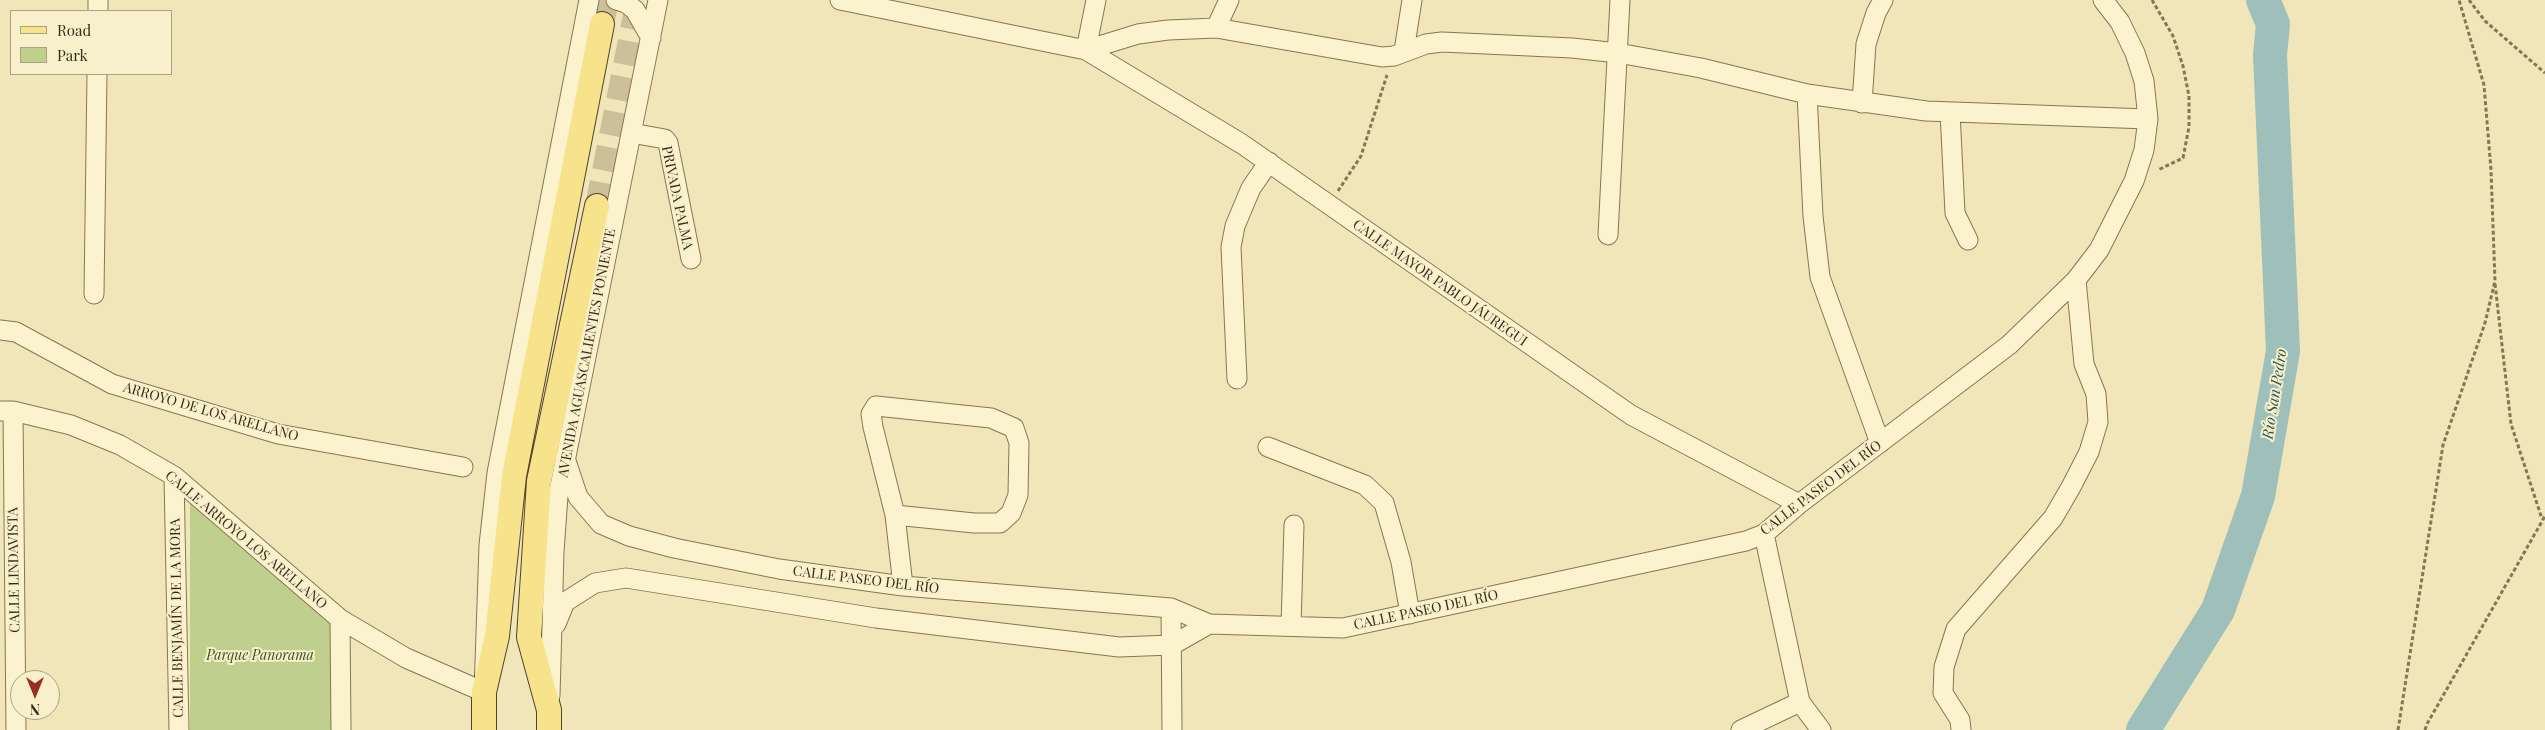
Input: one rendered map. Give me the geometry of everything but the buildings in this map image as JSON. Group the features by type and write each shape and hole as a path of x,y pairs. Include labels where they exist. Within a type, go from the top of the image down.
{"main road":[{"path":"484,730 484,692 497,636 514,476 593,11"},
{"name":"AVENIDA AGUASCALIENTES PONIENTE","path":"549,720 529,637 539,480 597,206"}],"street":[{"path":"593,11 607,0"},
{"path":"616,0 626,3 635,10 651,38"},
{"name":"AVENIDA AGUASCALIENTES PONIENTE","path":"549,720 554,552 558,496 658,0"},
{"path":"840,0 910,8 1086,50 1138,34 1168,30 1216,28 1382,57 1442,42 1572,48 1618,53 1701,68 1807,94 1862,103 1950,112 2148,119"},
{"path":"1086,50 1096,0"},
{"path":"1216,28 1229,0"},
{"path":"1399,54 1412,0"},
{"path":"1608,235 1620,0"},
{"path":"1862,103 1866,44 1876,13 1883,0"},
{"name":"CALLE PASEO DEL RÍO","path":"566,458 578,497 601,524 629,536 674,548 780,569 903,586 1170,608 1210,624 1343,628 1746,540 1764,534 1799,504 2009,344 2076,280 2099,250 2134,181 2144,150 2148,119 2144,81 2135,53 2120,22 2104,0"},
{"name":"CALLE MAYOR PABLO JÁUREGUI","path":"1086,50 1269,162 1631,415 1799,504"},
{"path":"94,294 97,75"},
{"path":"1807,94 1813,216 1820,277 1880,442"},
{"path":"1950,112 1955,213 1968,240"},
{"name":"PRIVADA PALMA","path":"631,133 665,140 668,143 691,260"},
{"path":"1237,379 1231,247 1235,226 1251,188 1269,162"},
{"path":"1961,730 1960,720 1944,693 1944,667 1956,629 2052,518 2071,488 2089,452 2098,422 2096,394 2084,364 2076,280"},
{"name":"ARROYO DE LOS ARELLANO","path":"0,330 16,332 112,384 278,434 464,467"},
{"path":"895,515 974,523 1000,523 1011,513 1018,495 1019,443 1014,428 990,418 876,406 871,414 895,515 903,586"},
{"name":"CALLE ARROYO LOS ARELLANO","path":"6,411 71,425 120,445 174,476 340,619 406,658 484,692"},
{"name":"CALLE LINDAVISTA","path":"6,411 16,730"},
{"path":"1268,447 1365,485 1384,503 1401,562 1410,614"},
{"name":"CALLE BENJAMÍN DE LA MORA","path":"174,476 179,730"},
{"path":"1291,626 1294,526"},
{"path":"1764,534 1800,702 1822,730"},
{"name":"CALLE PASEO DEL RÍO","path":"553,632 565,602 595,583 626,578 876,618 1119,647 1172,644 1210,624"},
{"path":"1170,608 1172,730"},
{"path":"340,619 341,730"},
{"path":"1741,730 1800,702"}],"path":[{"path":"2134,181 2183,158 2189,127 2189,96 2183,66 2173,36 2152,0"},
{"path":"2425,730 2426,724 2544,518 2511,424 2495,281 2491,170 2484,86 2459,0"},
{"path":"2469,0 2486,21 2545,74"},
{"path":"1328,205 1361,156 1399,54"},
{"path":"2398,730 2443,445 2485,323 2495,281"}],"green space":[{"name":"Parque Panorama","path":"190,502 331,624 331,730 190,730"}],"waterway":[{"name":"Río San Pedro","path":"2143,730 2218,610 2258,496 2283,351 2270,55 2273,24 2263,0"}],"tunnel":[{"path":"602,24 607,0"},
{"path":"597,206 638,0"}]}
